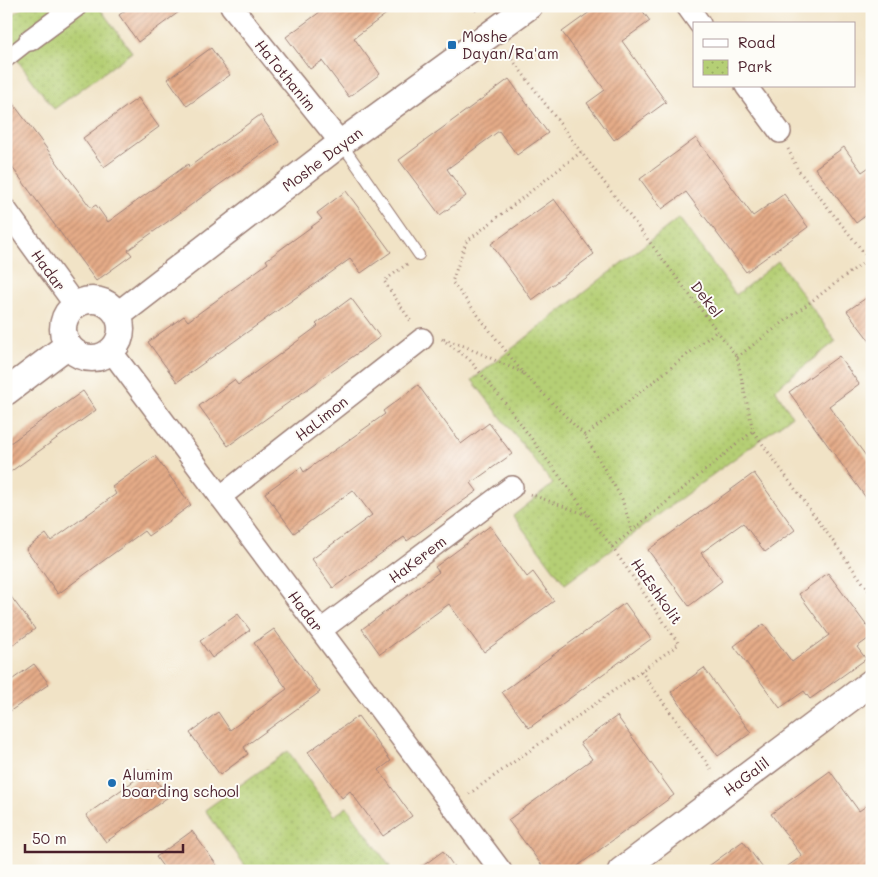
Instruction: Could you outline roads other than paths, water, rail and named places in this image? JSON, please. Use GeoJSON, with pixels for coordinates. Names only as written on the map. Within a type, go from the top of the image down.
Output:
{"type":"FeatureCollection","features":[{"type":"Feature","properties":{"kind":"street"},"geometry":{"type":"LineString","coordinates":[[6,58],[76,6]]}},
{"type":"Feature","properties":{"kind":"street","name":"HaTothanim"},"geometry":{"type":"LineString","coordinates":[[231,6],[341,143]]}},
{"type":"Feature","properties":{"kind":"street","name":"Moshe Dayan"},"geometry":{"type":"LineString","coordinates":[[118,315],[341,143],[529,6]]}},
{"type":"Feature","properties":{"kind":"street"},"geometry":{"type":"LineString","coordinates":[[687,6],[699,22]]}},
{"type":"Feature","properties":{"kind":"street"},"geometry":{"type":"LineString","coordinates":[[747,88],[780,132]]}},
{"type":"Feature","properties":{"kind":"street","name":"Hadar"},"geometry":{"type":"LineString","coordinates":[[6,210],[75,305]]}},
{"type":"Feature","properties":{"kind":"street"},"geometry":{"type":"LineString","coordinates":[[94,300],[103,302],[112,307],[118,315],[121,324],[121,334],[118,343],[103,356],[93,358],[84,356],[75,352],[68,345],[64,334],[64,324],[68,313],[75,305],[84,301],[94,300]]}},
{"type":"Feature","properties":{"kind":"street","name":"HaLimon"},"geometry":{"type":"LineString","coordinates":[[220,497],[422,339]]}},
{"type":"Feature","properties":{"kind":"street"},"geometry":{"type":"LineString","coordinates":[[6,392],[68,345]]}},
{"type":"Feature","properties":{"kind":"street","name":"Hadar"},"geometry":{"type":"LineString","coordinates":[[111,351],[502,871]]}},
{"type":"Feature","properties":{"kind":"street","name":"HaKerem"},"geometry":{"type":"LineString","coordinates":[[320,630],[512,487]]}},
{"type":"Feature","properties":{"kind":"street","name":"HaGalil"},"geometry":{"type":"LineString","coordinates":[[621,871],[872,682]]}},
{"type":"Feature","properties":{"kind":"lane"},"geometry":{"type":"LineString","coordinates":[[341,143],[419,255]]}},
{"type":"Feature","properties":{"kind":"place","name":"Moshe Dayan/Ra'am"},"geometry":{"type":"Point","coordinates":[452,45]}},
{"type":"Feature","properties":{"kind":"place","name":"Alumim boarding school"},"geometry":{"type":"Point","coordinates":[112,783]}}]}
